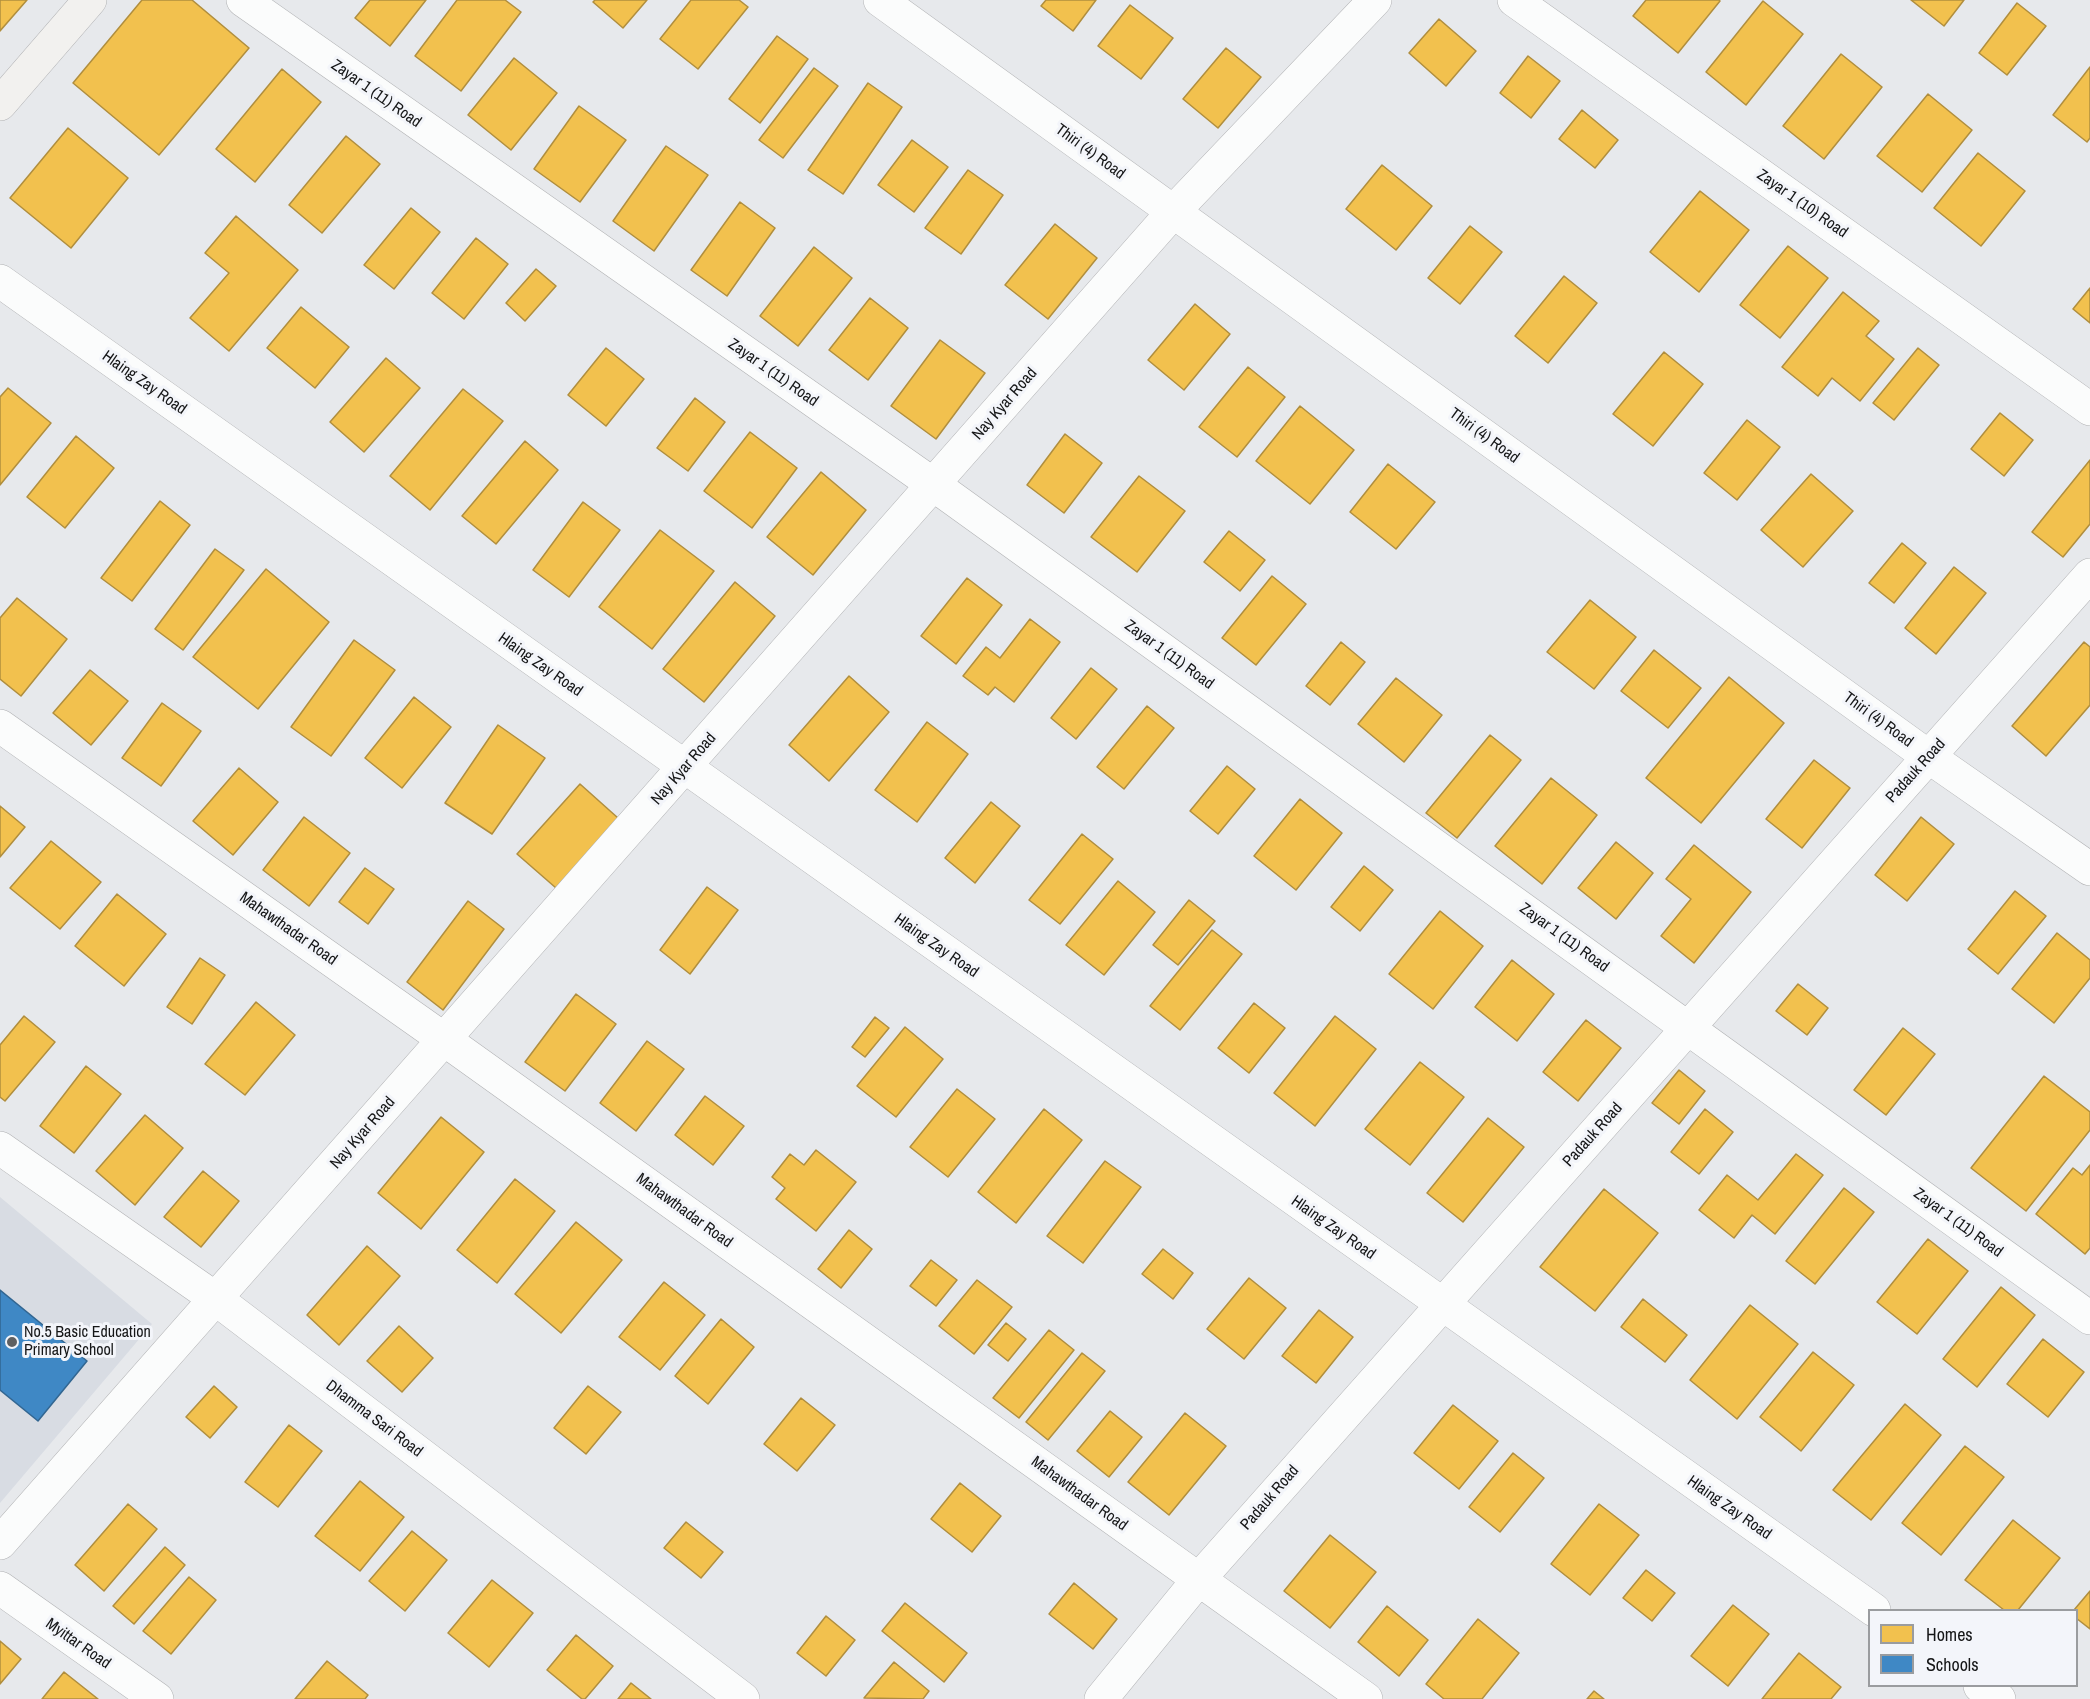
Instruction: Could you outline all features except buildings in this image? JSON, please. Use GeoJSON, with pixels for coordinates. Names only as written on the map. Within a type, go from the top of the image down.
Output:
{"type":"FeatureCollection","features":[{"type":"Feature","properties":{"kind":"street"},"geometry":{"type":"LineString","coordinates":[[0,104],[90,0]]}},
{"type":"Feature","properties":{"kind":"street","name":"Zayar 1 (11) Road"},"geometry":{"type":"LineString","coordinates":[[243,0],[934,485],[2090,1318]]}},
{"type":"Feature","properties":{"kind":"street","name":"Thiri (4) Road"},"geometry":{"type":"LineString","coordinates":[[880,0],[1929,757],[2090,869]]}},
{"type":"Feature","properties":{"kind":"street","name":"Nay Kyar Road"},"geometry":{"type":"LineString","coordinates":[[0,1543],[1173,212],[1375,0]]}},
{"type":"Feature","properties":{"kind":"street","name":"Zayar 1 (10) Road"},"geometry":{"type":"LineString","coordinates":[[1514,0],[2090,409]]}},
{"type":"Feature","properties":{"kind":"street","name":"Hlaing Zay Road"},"geometry":{"type":"LineString","coordinates":[[0,280],[1871,1609]]}},
{"type":"Feature","properties":{"kind":"street","name":"Padauk Road"},"geometry":{"type":"LineString","coordinates":[[1101,1699],[1199,1579],[2090,575]]}},
{"type":"Feature","properties":{"kind":"street","name":"Mahawthadar Road"},"geometry":{"type":"LineString","coordinates":[[0,726],[445,1040],[1366,1699]]}},
{"type":"Feature","properties":{"kind":"street","name":"Dhamma Sari Road"},"geometry":{"type":"LineString","coordinates":[[0,1148],[216,1299],[743,1699]]}},
{"type":"Feature","properties":{"kind":"street","name":"Myittar Road"},"geometry":{"type":"LineString","coordinates":[[0,1588],[157,1699]]}},
{"type":"Feature","properties":{"kind":"street"},"geometry":{"type":"LineString","coordinates":[[1981,1687],[1999,1699]]}},
{"type":"Feature","properties":{"kind":"shaded area"},"geometry":{"type":"Polygon","coordinates":[[[0,1197],[152,1324],[0,1503],[0,1197]]]}},
{"type":"Feature","properties":{"kind":"place","name":"No.5 Basic Education Primary School"},"geometry":{"type":"Point","coordinates":[12,1342]}}]}
